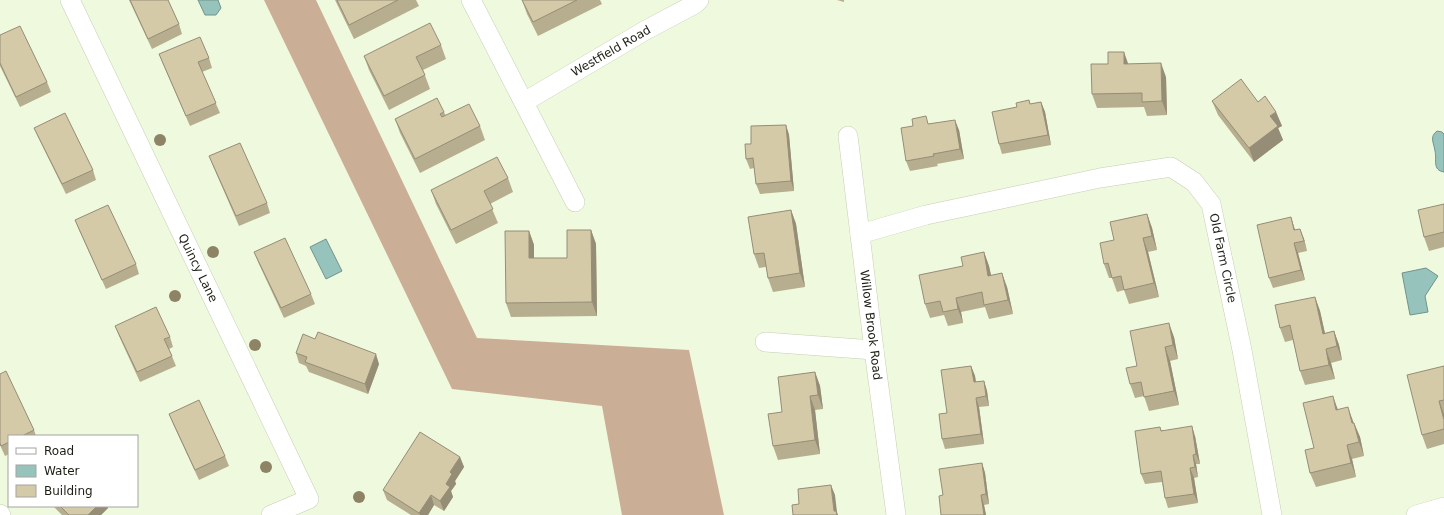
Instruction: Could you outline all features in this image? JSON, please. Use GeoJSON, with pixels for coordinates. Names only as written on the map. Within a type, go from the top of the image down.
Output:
{"type":"FeatureCollection","features":[{"type":"Feature","properties":{"kind":"street","name":"Quincy Lane"},"geometry":{"type":"LineString","coordinates":[[70,0],[309,499],[271,515]]}},
{"type":"Feature","properties":{"kind":"street"},"geometry":{"type":"LineString","coordinates":[[471,0],[575,202]]}},
{"type":"Feature","properties":{"kind":"street","name":"Westfield Road"},"geometry":{"type":"LineString","coordinates":[[524,102],[646,30],[695,4],[699,0]]}},
{"type":"Feature","properties":{"kind":"street","name":"Willow Brook Road"},"geometry":{"type":"LineString","coordinates":[[848,136],[896,515]]}},
{"type":"Feature","properties":{"kind":"street","name":"Old Farm Circle"},"geometry":{"type":"LineString","coordinates":[[860,234],[926,214],[1107,177],[1171,167],[1194,182],[1211,204],[1242,350],[1272,515]]}},
{"type":"Feature","properties":{"kind":"street"},"geometry":{"type":"LineString","coordinates":[[765,342],[874,350]]}},
{"type":"Feature","properties":{"kind":"street"},"geometry":{"type":"LineString","coordinates":[[1416,515],[1444,507]]}},
{"type":"Feature","properties":{"kind":"shaded area"},"geometry":{"type":"Polygon","coordinates":[[[264,0],[316,0],[477,338],[689,350],[724,515],[622,515],[602,406],[452,389],[264,0]]]}},
{"type":"Feature","properties":{"kind":"water"},"geometry":{"type":"Polygon","coordinates":[[[198,0],[218,0],[221,8],[216,15],[205,15],[198,0]]]}},
{"type":"Feature","properties":{"kind":"water"},"geometry":{"type":"Polygon","coordinates":[[[1437,131],[1444,134],[1444,172],[1440,171],[1436,167],[1433,136],[1437,131]]]}},
{"type":"Feature","properties":{"kind":"water"},"geometry":{"type":"Polygon","coordinates":[[[326,239],[342,271],[326,279],[310,247],[326,239]]]}},
{"type":"Feature","properties":{"kind":"water"},"geometry":{"type":"Polygon","coordinates":[[[1426,268],[1438,276],[1425,296],[1428,312],[1410,315],[1402,273],[1426,268]]]}},
{"type":"Feature","properties":{"kind":"building"},"geometry":{"type":"Polygon","coordinates":[[[130,0],[168,0],[179,24],[148,39],[130,0]]]}},
{"type":"Feature","properties":{"kind":"building"},"geometry":{"type":"Polygon","coordinates":[[[337,0],[398,0],[349,25],[337,0]]]}},
{"type":"Feature","properties":{"kind":"building"},"geometry":{"type":"Polygon","coordinates":[[[522,0],[577,0],[533,22],[522,0]]]}},
{"type":"Feature","properties":{"kind":"building"},"geometry":{"type":"Polygon","coordinates":[[[430,23],[441,45],[416,57],[425,75],[384,96],[364,56],[430,23]]]}},
{"type":"Feature","properties":{"kind":"building"},"geometry":{"type":"Polygon","coordinates":[[[20,26],[47,82],[16,97],[0,63],[0,35],[20,26]]]}},
{"type":"Feature","properties":{"kind":"building"},"geometry":{"type":"Polygon","coordinates":[[[200,37],[209,58],[198,62],[216,103],[186,116],[159,54],[200,37]]]}},
{"type":"Feature","properties":{"kind":"building"},"geometry":{"type":"Polygon","coordinates":[[[1108,52],[1124,52],[1124,64],[1161,63],[1162,101],[1142,102],[1142,93],[1092,94],[1091,64],[1108,64],[1108,52]]]}},
{"type":"Feature","properties":{"kind":"building"},"geometry":{"type":"Polygon","coordinates":[[[1241,79],[1258,102],[1265,96],[1276,112],[1270,116],[1278,126],[1249,148],[1212,101],[1241,79]]]}},
{"type":"Feature","properties":{"kind":"building"},"geometry":{"type":"Polygon","coordinates":[[[437,98],[444,112],[440,114],[442,117],[469,104],[480,126],[415,159],[395,119],[437,98]]]}},
{"type":"Feature","properties":{"kind":"building"},"geometry":{"type":"Polygon","coordinates":[[[1029,100],[1030,104],[1041,102],[1048,135],[999,144],[992,112],[1017,107],[1016,103],[1029,100]]]}},
{"type":"Feature","properties":{"kind":"building"},"geometry":{"type":"Polygon","coordinates":[[[65,113],[93,170],[62,184],[34,128],[65,113]]]}},
{"type":"Feature","properties":{"kind":"building"},"geometry":{"type":"Polygon","coordinates":[[[926,116],[928,124],[955,120],[960,149],[906,161],[901,128],[913,126],[912,119],[926,116]]]}},
{"type":"Feature","properties":{"kind":"building"},"geometry":{"type":"Polygon","coordinates":[[[786,125],[791,181],[756,184],[753,158],[746,159],[745,144],[751,144],[751,126],[786,125]]]}},
{"type":"Feature","properties":{"kind":"building"},"geometry":{"type":"Polygon","coordinates":[[[240,143],[267,203],[236,216],[209,156],[240,143]]]}},
{"type":"Feature","properties":{"kind":"building"},"geometry":{"type":"Polygon","coordinates":[[[497,157],[508,178],[484,191],[493,209],[451,230],[431,190],[497,157]]]}},
{"type":"Feature","properties":{"kind":"building"},"geometry":{"type":"Polygon","coordinates":[[[1444,204],[1444,232],[1424,237],[1418,210],[1444,204]]]}},
{"type":"Feature","properties":{"kind":"building"},"geometry":{"type":"Polygon","coordinates":[[[108,205],[136,264],[102,280],[75,220],[108,205]]]}},
{"type":"Feature","properties":{"kind":"building"},"geometry":{"type":"Polygon","coordinates":[[[791,210],[800,273],[768,278],[764,253],[754,254],[748,217],[791,210]]]}},
{"type":"Feature","properties":{"kind":"building"},"geometry":{"type":"Polygon","coordinates":[[[1147,214],[1152,236],[1143,238],[1154,283],[1124,290],[1121,276],[1112,278],[1108,263],[1104,264],[1100,243],[1114,240],[1110,222],[1147,214]]]}},
{"type":"Feature","properties":{"kind":"building"},"geometry":{"type":"Polygon","coordinates":[[[1291,217],[1294,230],[1300,229],[1304,241],[1294,243],[1301,270],[1269,278],[1257,225],[1291,217]]]}},
{"type":"Feature","properties":{"kind":"building"},"geometry":{"type":"Polygon","coordinates":[[[567,230],[591,230],[592,302],[506,303],[505,231],[529,231],[529,258],[567,258],[567,230]]]}},
{"type":"Feature","properties":{"kind":"building"},"geometry":{"type":"Polygon","coordinates":[[[285,238],[311,294],[281,308],[254,252],[285,238]]]}},
{"type":"Feature","properties":{"kind":"building"},"geometry":{"type":"Polygon","coordinates":[[[984,252],[988,276],[1002,273],[1008,300],[984,305],[982,292],[956,298],[958,309],[943,312],[940,301],[925,304],[919,275],[963,266],[961,257],[984,252]]]}},
{"type":"Feature","properties":{"kind":"building"},"geometry":{"type":"Polygon","coordinates":[[[1315,297],[1323,334],[1334,331],[1337,346],[1326,349],[1329,365],[1300,371],[1290,325],[1280,328],[1275,305],[1315,297]]]}},
{"type":"Feature","properties":{"kind":"building"},"geometry":{"type":"Polygon","coordinates":[[[156,307],[170,337],[164,339],[172,356],[137,372],[115,326],[156,307]]]}},
{"type":"Feature","properties":{"kind":"building"},"geometry":{"type":"Polygon","coordinates":[[[1169,323],[1173,345],[1165,347],[1174,391],[1144,397],[1141,382],[1130,384],[1126,368],[1137,366],[1130,331],[1169,323]]]}},
{"type":"Feature","properties":{"kind":"building"},"geometry":{"type":"Polygon","coordinates":[[[318,332],[376,354],[365,384],[305,362],[307,357],[296,353],[303,334],[315,339],[318,332]]]}},
{"type":"Feature","properties":{"kind":"building"},"geometry":{"type":"Polygon","coordinates":[[[971,366],[974,382],[984,381],[986,396],[976,398],[981,434],[942,439],[939,414],[947,413],[941,370],[971,366]]]}},
{"type":"Feature","properties":{"kind":"building"},"geometry":{"type":"Polygon","coordinates":[[[1444,366],[1444,400],[1439,401],[1444,420],[1444,429],[1422,435],[1407,375],[1444,366]]]}},
{"type":"Feature","properties":{"kind":"building"},"geometry":{"type":"Polygon","coordinates":[[[6,371],[34,430],[24,435],[8,435],[8,442],[1,446],[0,443],[0,374],[6,371]]]}},
{"type":"Feature","properties":{"kind":"building"},"geometry":{"type":"Polygon","coordinates":[[[815,372],[818,395],[810,396],[815,440],[773,446],[768,414],[782,412],[778,377],[815,372]]]}},
{"type":"Feature","properties":{"kind":"building"},"geometry":{"type":"Polygon","coordinates":[[[1333,396],[1336,410],[1348,407],[1359,442],[1347,445],[1351,463],[1310,473],[1305,450],[1314,448],[1303,403],[1333,396]]]}},
{"type":"Feature","properties":{"kind":"building"},"geometry":{"type":"Polygon","coordinates":[[[199,400],[225,456],[195,470],[169,414],[199,400]]]}},
{"type":"Feature","properties":{"kind":"building"},"geometry":{"type":"Polygon","coordinates":[[[1192,426],[1196,454],[1193,455],[1195,467],[1190,468],[1194,494],[1165,498],[1161,471],[1141,474],[1135,431],[1160,427],[1161,431],[1192,426]]]}},
{"type":"Feature","properties":{"kind":"building"},"geometry":{"type":"Polygon","coordinates":[[[420,432],[460,457],[450,472],[452,474],[446,484],[450,487],[440,501],[431,495],[419,513],[383,490],[420,432]]]}},
{"type":"Feature","properties":{"kind":"building"},"geometry":{"type":"Polygon","coordinates":[[[982,463],[986,494],[981,495],[984,515],[941,515],[939,496],[943,495],[939,469],[982,463]]]}},
{"type":"Feature","properties":{"kind":"building"},"geometry":{"type":"Polygon","coordinates":[[[831,485],[834,511],[836,511],[837,515],[793,515],[792,505],[799,504],[798,489],[831,485]]]}},
{"type":"Feature","properties":{"kind":"building"},"geometry":{"type":"Polygon","coordinates":[[[61,507],[96,507],[88,515],[69,515],[61,507]]]}}]}
